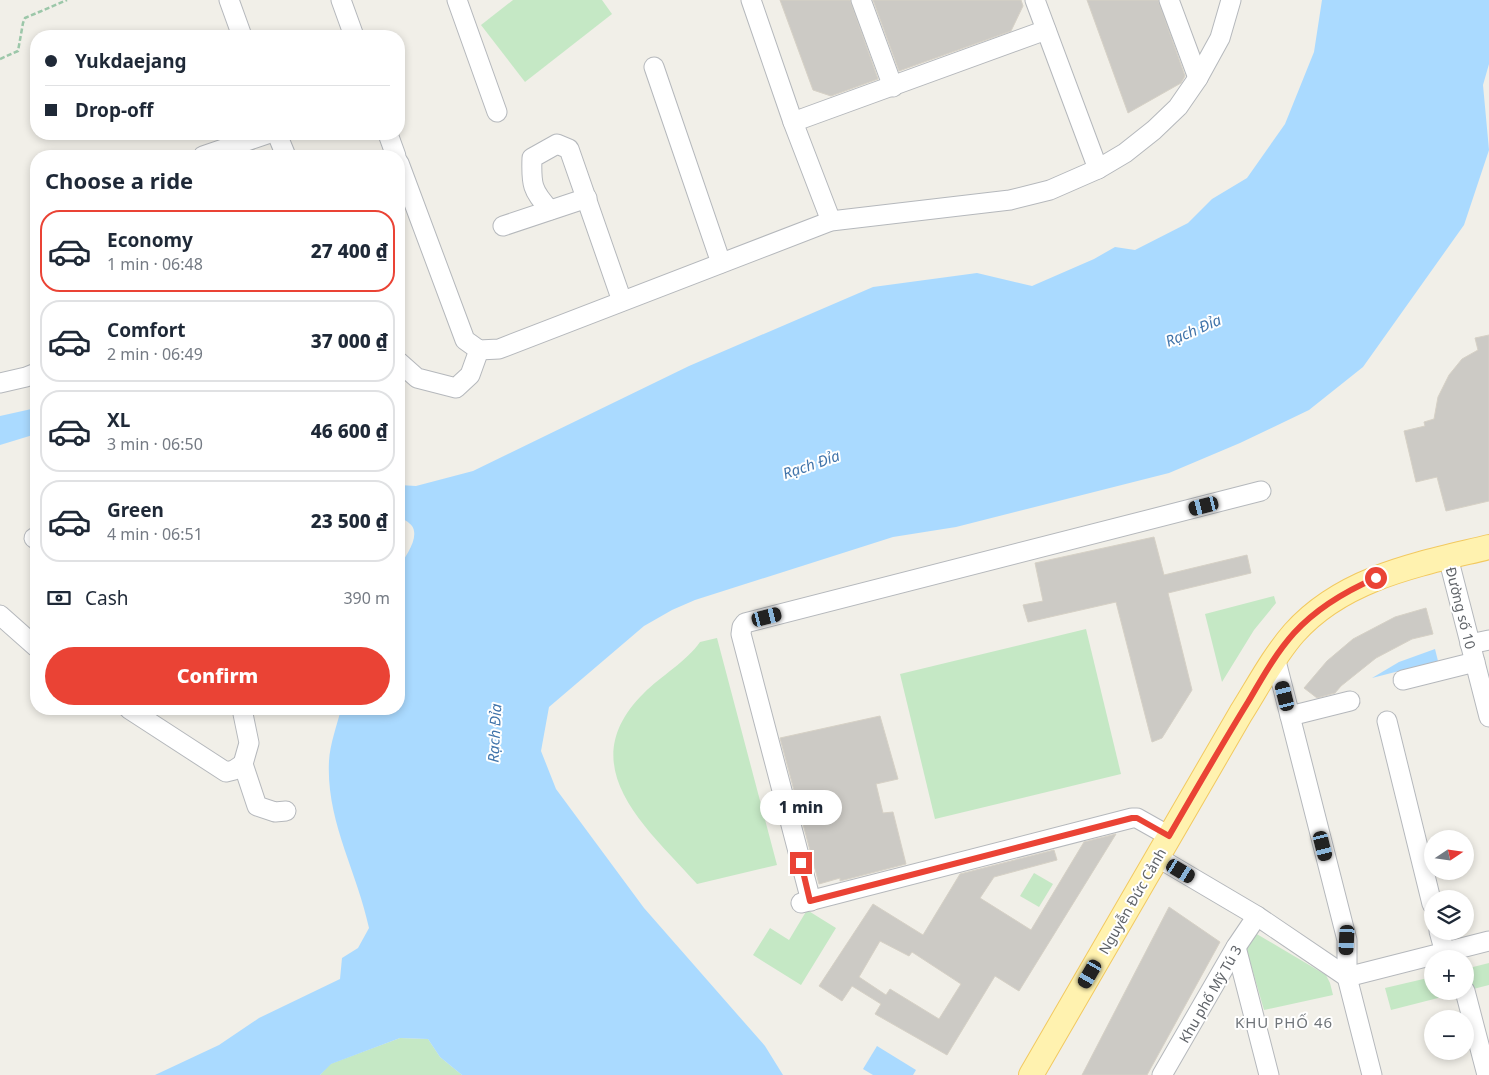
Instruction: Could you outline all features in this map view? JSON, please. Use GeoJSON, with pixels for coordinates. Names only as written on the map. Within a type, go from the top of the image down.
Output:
{"type":"FeatureCollection","features":[{"type":"Feature","properties":{"kind":"main road","name":"Nguyễn Đức Cảnh"},"geometry":{"type":"LineString","coordinates":[[1031,1075],[1275,657],[1295,632],[1331,602],[1361,584],[1390,573],[1489,547]]}},
{"type":"Feature","properties":{"kind":"street"},"geometry":{"type":"LineString","coordinates":[[229,0],[240,30]]}},
{"type":"Feature","properties":{"kind":"street"},"geometry":{"type":"LineString","coordinates":[[341,0],[352,30]]}},
{"type":"Feature","properties":{"kind":"street"},"geometry":{"type":"LineString","coordinates":[[458,0],[497,112]]}},
{"type":"Feature","properties":{"kind":"street"},"geometry":{"type":"LineString","coordinates":[[751,0],[793,122],[831,221]]}},
{"type":"Feature","properties":{"kind":"street"},"geometry":{"type":"LineString","coordinates":[[861,0],[893,87]]}},
{"type":"Feature","properties":{"kind":"street"},"geometry":{"type":"LineString","coordinates":[[1035,0],[1098,168]]}},
{"type":"Feature","properties":{"kind":"street"},"geometry":{"type":"LineString","coordinates":[[1169,0],[1198,78]]}},
{"type":"Feature","properties":{"kind":"street"},"geometry":{"type":"LineString","coordinates":[[405,200],[465,340],[479,350],[499,349],[831,221],[1010,200],[1050,190],[1098,168],[1125,152],[1154,130],[1178,107],[1198,78],[1220,38],[1231,0]]}},
{"type":"Feature","properties":{"kind":"street"},"geometry":{"type":"LineString","coordinates":[[793,122],[1046,30]]}},
{"type":"Feature","properties":{"kind":"street"},"geometry":{"type":"LineString","coordinates":[[654,67],[721,262]]}},
{"type":"Feature","properties":{"kind":"street"},"geometry":{"type":"LineString","coordinates":[[220,150],[250,140]]}},
{"type":"Feature","properties":{"kind":"street"},"geometry":{"type":"LineString","coordinates":[[550,210],[536,196],[531,177],[532,158],[557,144],[569,149],[622,301]]}},
{"type":"Feature","properties":{"kind":"street"},"geometry":{"type":"LineString","coordinates":[[503,226],[587,198]]}},
{"type":"Feature","properties":{"kind":"street"},"geometry":{"type":"LineString","coordinates":[[405,367],[417,378],[456,388],[470,375],[479,350]]}},
{"type":"Feature","properties":{"kind":"street"},"geometry":{"type":"LineString","coordinates":[[0,383],[30,375]]}},
{"type":"Feature","properties":{"kind":"street"},"geometry":{"type":"LineString","coordinates":[[1169,836],[1137,818],[1132,818],[806,902],[741,634],[742,626],[745,623],[1261,491]]}},
{"type":"Feature","properties":{"kind":"street","name":"Đường số 10"},"geometry":{"type":"LineString","coordinates":[[1448,557],[1489,717]]}},
{"type":"Feature","properties":{"kind":"street"},"geometry":{"type":"LineString","coordinates":[[0,615],[30,642]]}},
{"type":"Feature","properties":{"kind":"street"},"geometry":{"type":"LineString","coordinates":[[1470,644],[1489,640]]}},
{"type":"Feature","properties":{"kind":"street"},"geometry":{"type":"LineString","coordinates":[[1275,657],[1347,940],[1348,977],[1372,1075]]}},
{"type":"Feature","properties":{"kind":"street"},"geometry":{"type":"LineString","coordinates":[[1404,680],[1475,662]]}},
{"type":"Feature","properties":{"kind":"street"},"geometry":{"type":"LineString","coordinates":[[1290,716],[1350,701]]}},
{"type":"Feature","properties":{"kind":"street"},"geometry":{"type":"LineString","coordinates":[[138,715],[226,772],[234,770],[243,764]]}},
{"type":"Feature","properties":{"kind":"street"},"geometry":{"type":"LineString","coordinates":[[152,715],[157,727]]}},
{"type":"Feature","properties":{"kind":"street"},"geometry":{"type":"LineString","coordinates":[[243,715],[249,743],[243,764],[257,806],[274,812],[286,811]]}},
{"type":"Feature","properties":{"kind":"street"},"geometry":{"type":"LineString","coordinates":[[1387,722],[1429,890]]}},
{"type":"Feature","properties":{"kind":"street"},"geometry":{"type":"LineString","coordinates":[[1157,857],[1257,916],[1348,977],[1424,957]]}},
{"type":"Feature","properties":{"kind":"street","name":"Khu phố Mỹ Tú 3"},"geometry":{"type":"LineString","coordinates":[[1170,1070],[1236,947],[1257,916]]}},
{"type":"Feature","properties":{"kind":"street"},"geometry":{"type":"LineString","coordinates":[[1454,950],[1489,942]]}},
{"type":"Feature","properties":{"kind":"street"},"geometry":{"type":"LineString","coordinates":[[1236,947],[1269,1075]]}},
{"type":"Feature","properties":{"kind":"street"},"geometry":{"type":"LineString","coordinates":[[1466,1000],[1487,1075]]}},
{"type":"Feature","properties":{"kind":"path"},"geometry":{"type":"LineString","coordinates":[[0,59],[18,51],[22,23],[26,18],[67,0]]}},
{"type":"Feature","properties":{"kind":"green space"},"geometry":{"type":"Polygon","coordinates":[[[513,0],[602,0],[612,14],[525,82],[481,25],[513,0]]]}},
{"type":"Feature","properties":{"kind":"green space"},"geometry":{"type":"Polygon","coordinates":[[[1274,596],[1276,603],[1254,630],[1222,682],[1205,614],[1274,596]]]}},
{"type":"Feature","properties":{"kind":"green space"},"geometry":{"type":"Polygon","coordinates":[[[1086,629],[1121,774],[935,819],[900,674],[1086,629]]]}},
{"type":"Feature","properties":{"kind":"green space"},"geometry":{"type":"Polygon","coordinates":[[[717,638],[777,865],[697,884],[657,841],[624,795],[615,771],[614,746],[623,720],[644,693],[688,656],[700,642],[717,638]]]}},
{"type":"Feature","properties":{"kind":"green space"},"geometry":{"type":"Polygon","coordinates":[[[1034,873],[1053,884],[1039,907],[1020,896],[1034,873]]]}},
{"type":"Feature","properties":{"kind":"green space"},"geometry":{"type":"Polygon","coordinates":[[[807,910],[836,928],[801,985],[753,955],[770,928],[789,940],[807,910]]]}},
{"type":"Feature","properties":{"kind":"green space"},"geometry":{"type":"Polygon","coordinates":[[[1255,933],[1326,975],[1333,995],[1264,1010],[1246,948],[1255,933]]]}},
{"type":"Feature","properties":{"kind":"green space"},"geometry":{"type":"Polygon","coordinates":[[[1489,963],[1489,985],[1474,989],[1474,967],[1489,963]]]}},
{"type":"Feature","properties":{"kind":"green space"},"geometry":{"type":"Polygon","coordinates":[[[1424,979],[1424,1000],[1430,1000],[1391,1010],[1385,988],[1424,979]]]}},
{"type":"Feature","properties":{"kind":"green space"},"geometry":{"type":"Polygon","coordinates":[[[400,1038],[428,1039],[440,1057],[462,1075],[320,1075],[330,1064],[400,1038]]]}},
{"type":"Feature","properties":{"kind":"water","name":"Rạch Đỉa"},"geometry":{"type":"Polygon","coordinates":[[[1322,0],[1489,0],[1489,64],[1483,85],[1489,150],[1464,225],[1363,367],[1309,410],[1240,443],[1169,473],[956,527],[893,537],[695,600],[672,610],[644,626],[549,707],[541,751],[556,789],[644,908],[765,1046],[783,1075],[462,1075],[440,1057],[428,1039],[400,1038],[331,1064],[320,1075],[155,1075],[219,1045],[259,1018],[340,979],[342,958],[358,948],[369,928],[337,825],[329,783],[329,761],[339,715],[405,715],[405,557],[413,542],[414,531],[412,526],[405,520],[405,485],[416,486],[473,471],[689,366],[873,287],[977,273],[1032,286],[1094,259],[1115,247],[1135,250],[1188,223],[1212,199],[1247,178],[1285,124],[1314,52],[1322,0]]]}},
{"type":"Feature","properties":{"kind":"water"},"geometry":{"type":"Polygon","coordinates":[[[30,409],[30,436],[0,445],[0,416],[30,409]]]}},
{"type":"Feature","properties":{"kind":"water"},"geometry":{"type":"Polygon","coordinates":[[[1435,649],[1438,661],[1372,678],[1399,662],[1435,649]]]}},
{"type":"Feature","properties":{"kind":"water"},"geometry":{"type":"Polygon","coordinates":[[[877,1046],[916,1070],[913,1075],[873,1075],[863,1069],[877,1046]]]}},
{"type":"Feature","properties":{"kind":"building"},"geometry":{"type":"Polygon","coordinates":[[[780,0],[850,0],[878,79],[831,96],[813,90],[780,0]]]}},
{"type":"Feature","properties":{"kind":"building"},"geometry":{"type":"Polygon","coordinates":[[[873,0],[1021,0],[1023,6],[1011,31],[899,71],[873,0]]]}},
{"type":"Feature","properties":{"kind":"building"},"geometry":{"type":"Polygon","coordinates":[[[1087,0],[1158,0],[1185,76],[1181,83],[1128,113],[1087,0]]]}},
{"type":"Feature","properties":{"kind":"building"},"geometry":{"type":"Polygon","coordinates":[[[1489,335],[1489,501],[1446,511],[1437,477],[1416,482],[1404,431],[1425,426],[1424,422],[1434,419],[1438,397],[1449,375],[1462,359],[1478,350],[1475,338],[1489,335]]]}},
{"type":"Feature","properties":{"kind":"building"},"geometry":{"type":"Polygon","coordinates":[[[1154,537],[1164,575],[1247,555],[1251,573],[1168,593],[1192,690],[1162,738],[1152,742],[1116,602],[1028,622],[1023,605],[1043,601],[1035,563],[1154,537]]]}},
{"type":"Feature","properties":{"kind":"building"},"geometry":{"type":"Polygon","coordinates":[[[1426,608],[1433,634],[1412,639],[1376,658],[1335,693],[1317,698],[1304,688],[1327,661],[1353,639],[1395,617],[1426,608]]]}},
{"type":"Feature","properties":{"kind":"building"},"geometry":{"type":"Polygon","coordinates":[[[880,716],[898,779],[876,784],[883,813],[893,812],[906,864],[840,881],[840,878],[819,884],[780,738],[880,716]]]}},
{"type":"Feature","properties":{"kind":"building"},"geometry":{"type":"Polygon","coordinates":[[[1116,834],[1019,991],[995,976],[947,1055],[875,1014],[881,1004],[852,986],[842,1001],[819,986],[873,904],[923,935],[960,874],[1054,850],[1057,860],[994,877],[980,898],[1031,930],[1084,842],[1116,834]],[[880,941],[859,977],[886,995],[890,989],[939,1019],[961,984],[912,952],[909,956],[880,941]]]}},
{"type":"Feature","properties":{"kind":"building"},"geometry":{"type":"Polygon","coordinates":[[[1169,907],[1220,942],[1147,1075],[1082,1075],[1169,907]]]}},
{"type":"Feature","properties":{"kind":"district","name":"KHU PHỐ 46"},"geometry":{"type":"Point","coordinates":[1284,1022]}},
{"type":"Feature","properties":{"kind":"route"},"geometry":{"type":"LineString","coordinates":[[801,863],[810,901],[1132,818],[1137,818],[1169,836],[1241,713],[1284,645],[1318,611],[1345,593],[1376,578]]}}]}
